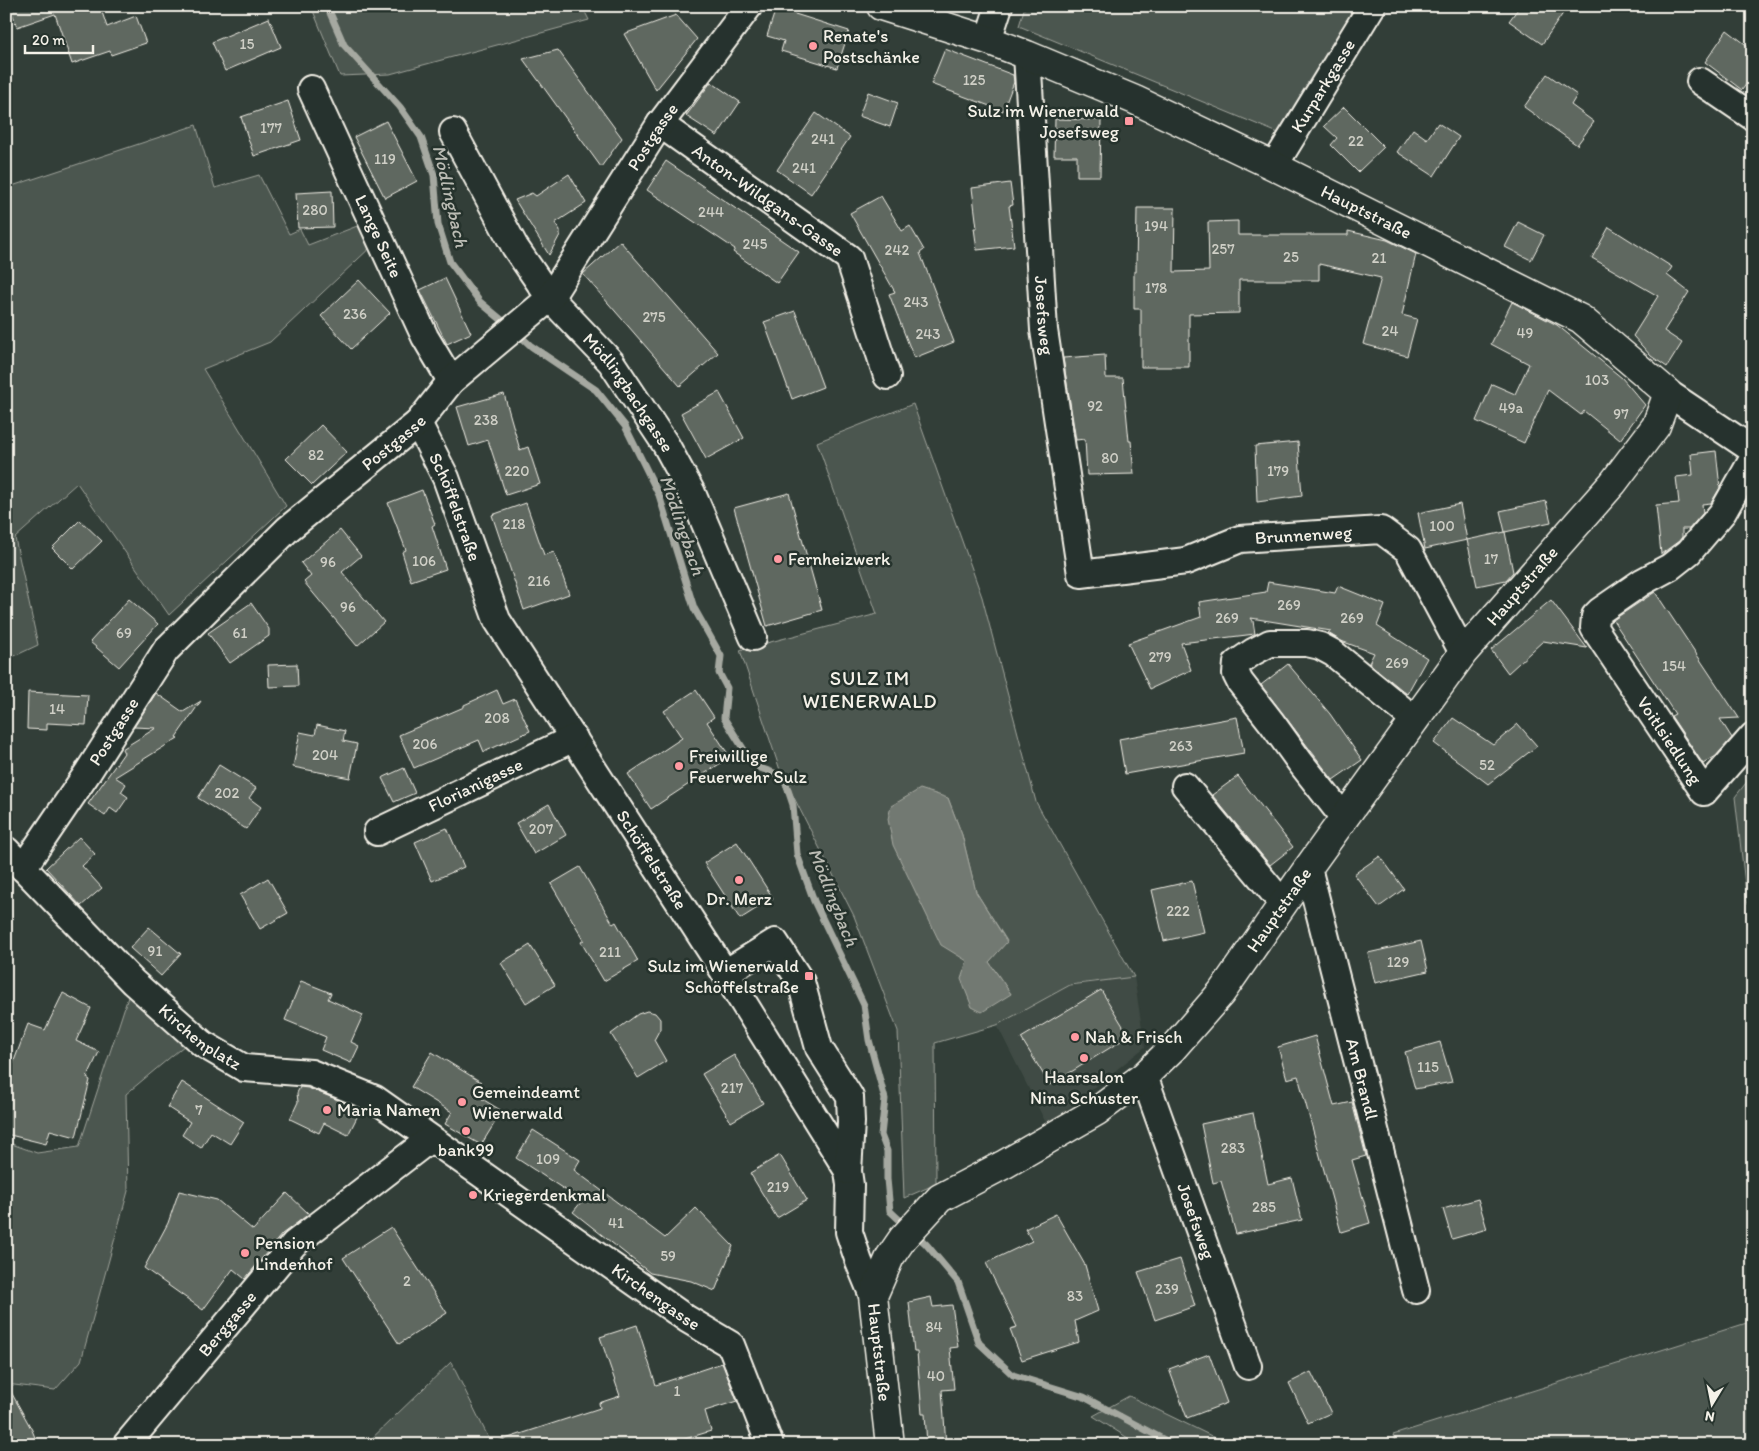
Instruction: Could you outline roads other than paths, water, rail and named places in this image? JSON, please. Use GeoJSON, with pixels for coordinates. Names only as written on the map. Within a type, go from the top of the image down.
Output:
{"type":"FeatureCollection","features":[{"type":"Feature","properties":{"kind":"main road","name":"Hauptstraße"},"geometry":{"type":"LineString","coordinates":[[880,6],[988,40],[1027,55],[1135,100],[1274,166],[1582,319],[1668,392],[1656,426],[1613,483],[1463,653],[1308,868],[1221,993],[1172,1049],[1144,1076],[1097,1112],[940,1198],[903,1238],[890,1257],[873,1296],[890,1445]]}},
{"type":"Feature","properties":{"kind":"street","name":"Postgasse"},"geometry":{"type":"LineString","coordinates":[[15,859],[88,772],[166,650],[288,529],[418,423],[451,381],[550,298],[660,124],[750,6]]}},
{"type":"Feature","properties":{"kind":"street"},"geometry":{"type":"LineString","coordinates":[[988,40],[999,6]]}},
{"type":"Feature","properties":{"kind":"street","name":"Kurparkgasse"},"geometry":{"type":"LineString","coordinates":[[1274,166],[1372,6]]}},
{"type":"Feature","properties":{"kind":"street","name":"Josefsweg"},"geometry":{"type":"LineString","coordinates":[[1027,55],[1044,330],[1081,574]]}},
{"type":"Feature","properties":{"kind":"street"},"geometry":{"type":"LineString","coordinates":[[1700,81],[1753,117]]}},
{"type":"Feature","properties":{"kind":"street","name":"Lange Seite"},"geometry":{"type":"LineString","coordinates":[[311,88],[425,337],[451,381]]}},
{"type":"Feature","properties":{"kind":"street","name":"Anton-Wildgans-Gasse"},"geometry":{"type":"LineString","coordinates":[[660,124],[848,258],[887,376]]}},
{"type":"Feature","properties":{"kind":"street","name":"Mödlingbachgasse"},"geometry":{"type":"LineString","coordinates":[[453,132],[515,247],[550,298],[611,362],[666,445],[692,494],[753,637]]}},
{"type":"Feature","properties":{"kind":"street"},"geometry":{"type":"LineString","coordinates":[[1668,392],[1753,450]]}},
{"type":"Feature","properties":{"kind":"street","name":"Schöffelstraße"},"geometry":{"type":"LineString","coordinates":[[418,423],[446,478],[497,620],[725,973],[848,1171],[850,1185],[849,1232],[873,1296]]}},
{"type":"Feature","properties":{"kind":"street","name":"Voitlsiedlung"},"geometry":{"type":"LineString","coordinates":[[1753,459],[1722,512],[1689,552],[1670,567],[1642,582],[1600,610],[1595,616],[1594,628],[1704,792],[1753,736]]}},
{"type":"Feature","properties":{"kind":"street","name":"Brunnenweg"},"geometry":{"type":"LineString","coordinates":[[1081,574],[1186,561],[1240,540],[1381,530],[1408,550],[1463,653]]}},
{"type":"Feature","properties":{"kind":"street"},"geometry":{"type":"LineString","coordinates":[[1344,818],[1240,682],[1236,674],[1237,663],[1270,643],[1307,643],[1320,646],[1332,653],[1415,720]]}},
{"type":"Feature","properties":{"kind":"street","name":"Florianigasse"},"geometry":{"type":"LineString","coordinates":[[377,832],[574,738]]}},
{"type":"Feature","properties":{"kind":"street"},"geometry":{"type":"LineString","coordinates":[[1185,786],[1283,904]]}},
{"type":"Feature","properties":{"kind":"street","name":"Kirchenplatz"},"geometry":{"type":"LineString","coordinates":[[15,859],[133,982],[203,1044],[244,1068],[311,1073],[375,1099],[494,1184]]}},
{"type":"Feature","properties":{"kind":"street","name":"Am Brandl"},"geometry":{"type":"LineString","coordinates":[[1308,868],[1416,1290]]}},
{"type":"Feature","properties":{"kind":"street"},"geometry":{"type":"LineString","coordinates":[[725,973],[775,942],[801,982],[819,1048],[850,1097],[851,1122],[848,1171]]}},
{"type":"Feature","properties":{"kind":"street","name":"Josefsweg"},"geometry":{"type":"LineString","coordinates":[[1144,1076],[1248,1366]]}},
{"type":"Feature","properties":{"kind":"street","name":"Berggasse"},"geometry":{"type":"LineString","coordinates":[[126,1445],[294,1244],[430,1139]]}},
{"type":"Feature","properties":{"kind":"street","name":"Kirchengasse"},"geometry":{"type":"LineString","coordinates":[[494,1184],[687,1319],[731,1345],[770,1445]]}},
{"type":"Feature","properties":{"kind":"waterway","name":"Mödlingbach"},"geometry":{"type":"LineString","coordinates":[[327,6],[344,45],[400,107],[421,137],[434,175],[438,224],[450,262],[480,302],[509,326]]}},
{"type":"Feature","properties":{"kind":"waterway","name":"Mödlingbach"},"geometry":{"type":"LineString","coordinates":[[517,333],[531,346],[596,390],[625,426],[659,495],[694,608],[721,656],[719,673],[727,688],[724,718],[751,761],[760,768],[780,775],[786,784],[793,805],[797,854],[814,901],[864,1005],[869,1040],[885,1099],[881,1135],[887,1151],[890,1211],[907,1227]]}},
{"type":"Feature","properties":{"kind":"waterway","name":"Mödlingbach"},"geometry":{"type":"LineString","coordinates":[[915,1234],[926,1244],[958,1282],[979,1343],[1013,1375],[1084,1397],[1174,1445]]}},
{"type":"Feature","properties":{"kind":"place","name":"Renate's Postschänke"},"geometry":{"type":"Point","coordinates":[813,46]}},
{"type":"Feature","properties":{"kind":"place","name":"Sulz im Wienerwald Josefsweg"},"geometry":{"type":"Point","coordinates":[1129,121]}},
{"type":"Feature","properties":{"kind":"place","name":"Fernheizwerk"},"geometry":{"type":"Point","coordinates":[778,559]}},
{"type":"Feature","properties":{"kind":"place","name":"Freiwillige Feuerwehr Sulz"},"geometry":{"type":"Point","coordinates":[679,766]}},
{"type":"Feature","properties":{"kind":"place","name":"Dr. Merz"},"geometry":{"type":"Point","coordinates":[739,880]}},
{"type":"Feature","properties":{"kind":"place","name":"Sulz im Wienerwald Schöffelstraße"},"geometry":{"type":"Point","coordinates":[809,976]}},
{"type":"Feature","properties":{"kind":"place","name":"Nah & Frisch"},"geometry":{"type":"Point","coordinates":[1075,1037]}},
{"type":"Feature","properties":{"kind":"place","name":"Haarsalon Nina Schuster"},"geometry":{"type":"Point","coordinates":[1084,1058]}},
{"type":"Feature","properties":{"kind":"place","name":"Gemeindeamt Wienerwald"},"geometry":{"type":"Point","coordinates":[462,1102]}},
{"type":"Feature","properties":{"kind":"place","name":"Maria Namen"},"geometry":{"type":"Point","coordinates":[327,1110]}},
{"type":"Feature","properties":{"kind":"place","name":"bank99"},"geometry":{"type":"Point","coordinates":[466,1131]}},
{"type":"Feature","properties":{"kind":"place","name":"Kriegerdenkmal"},"geometry":{"type":"Point","coordinates":[473,1195]}},
{"type":"Feature","properties":{"kind":"place","name":"Pension Lindenhof"},"geometry":{"type":"Point","coordinates":[245,1253]}},
{"type":"Feature","properties":{"kind":"district","name":"SULZ IM WIENERWALD"},"geometry":{"type":"Point","coordinates":[870,690]}}]}
